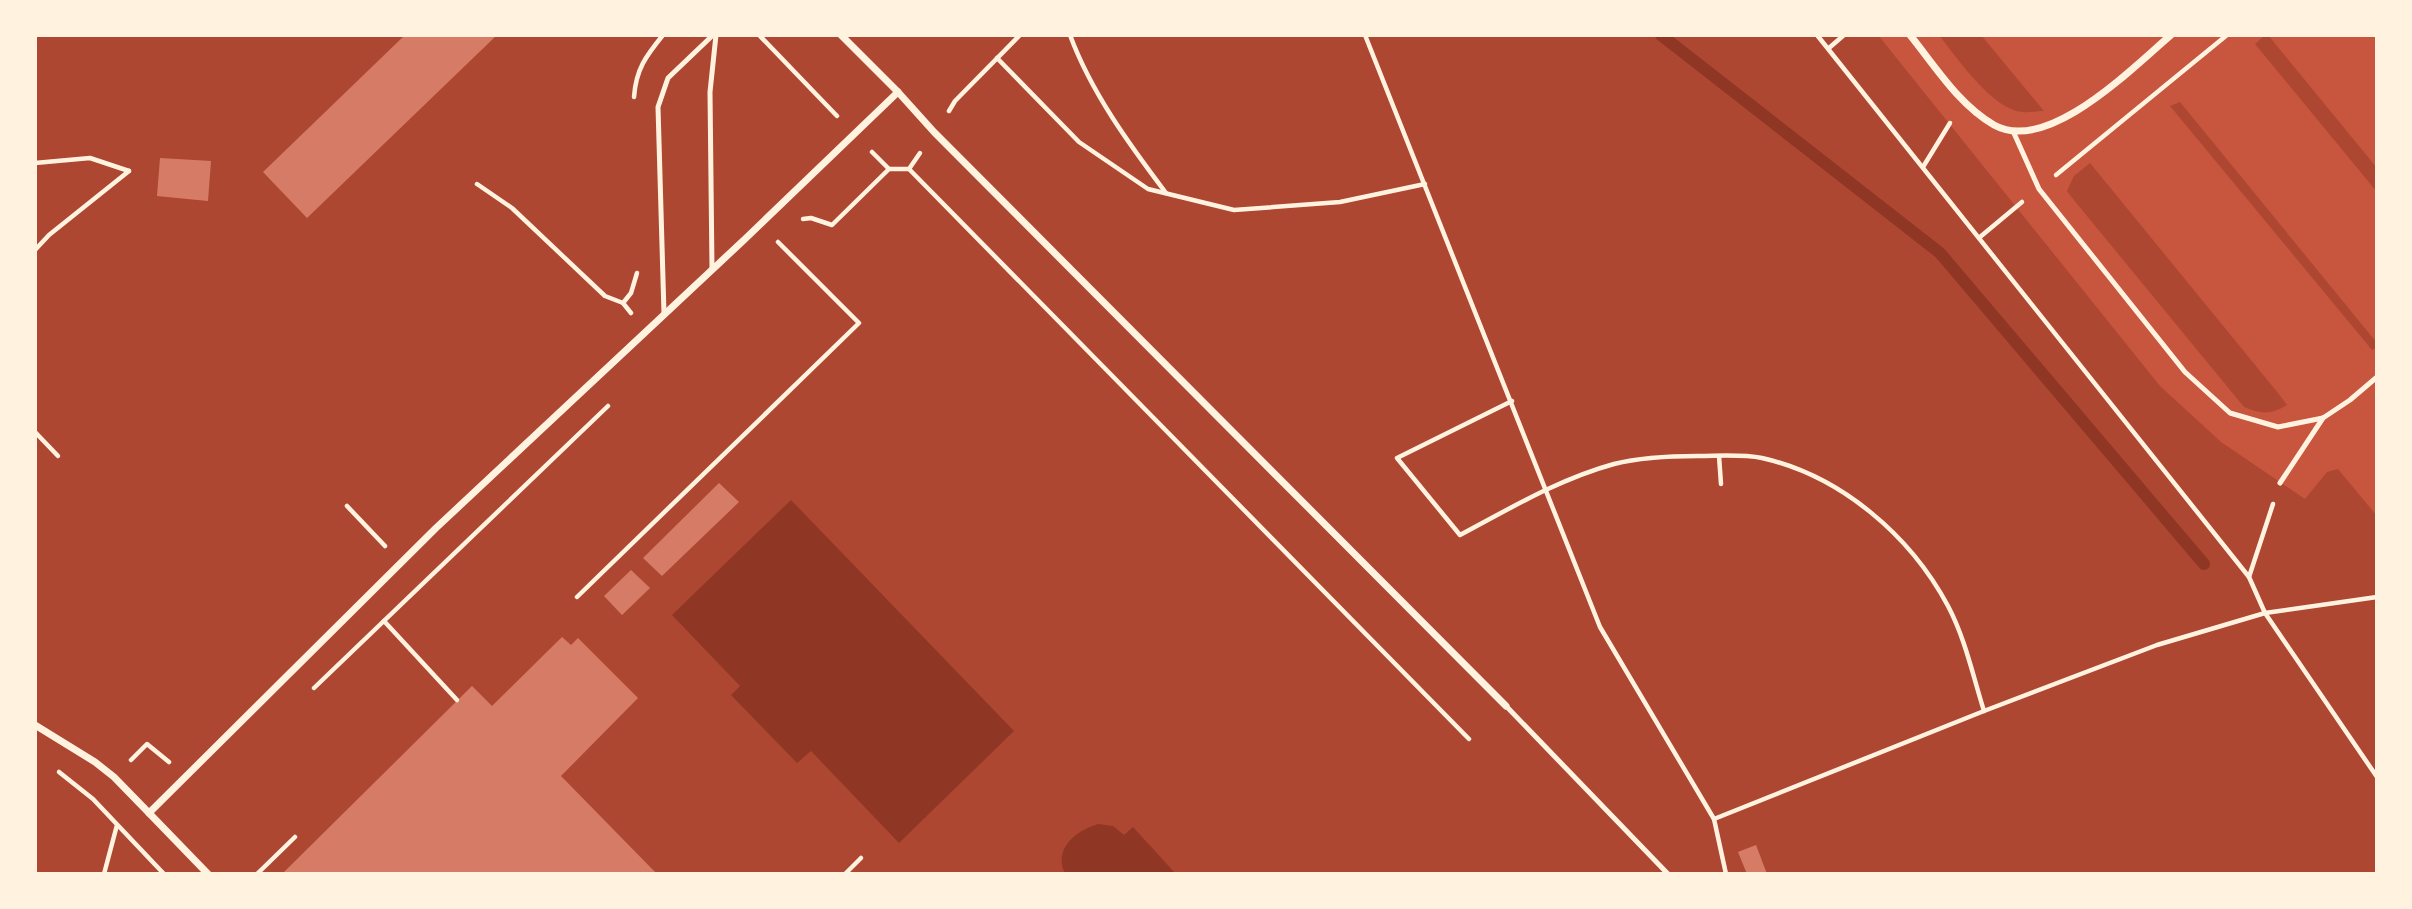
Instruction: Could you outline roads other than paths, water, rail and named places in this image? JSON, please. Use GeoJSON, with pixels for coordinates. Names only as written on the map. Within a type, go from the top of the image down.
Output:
{"type":"FeatureCollection","features":[{"type":"Feature","properties":{"kind":"street"},"geometry":{"type":"LineString","coordinates":[[841,35],[1506,706]]}},
{"type":"Feature","properties":{"kind":"street"},"geometry":{"type":"LineString","coordinates":[[1910,35],[1965,101],[1996,126],[2013,131],[2030,131],[2067,118],[2172,35]]}},
{"type":"Feature","properties":{"kind":"street"},"geometry":{"type":"LineString","coordinates":[[149,813],[436,528],[898,92]]}},
{"type":"Feature","properties":{"kind":"street"},"geometry":{"type":"LineString","coordinates":[[35,725],[114,777],[208,874]]}},
{"type":"Feature","properties":{"kind":"lane"},"geometry":{"type":"LineString","coordinates":[[712,269],[710,92],[715,35]]}},
{"type":"Feature","properties":{"kind":"lane"},"geometry":{"type":"LineString","coordinates":[[664,314],[658,107],[668,78],[715,35]]}},
{"type":"Feature","properties":{"kind":"lane"},"geometry":{"type":"LineString","coordinates":[[2013,131],[2039,189],[2185,372],[2230,413],[2278,427],[2323,418],[2377,377]]}},
{"type":"Feature","properties":{"kind":"lane"},"geometry":{"type":"LineString","coordinates":[[2280,483],[2323,418]]}},
{"type":"Feature","properties":{"kind":"lane"},"geometry":{"type":"LineString","coordinates":[[1506,706],[1668,874]]}},
{"type":"Feature","properties":{"kind":"waterway"},"geometry":{"type":"LineString","coordinates":[[1661,35],[1940,253],[2204,564]]}}]}
